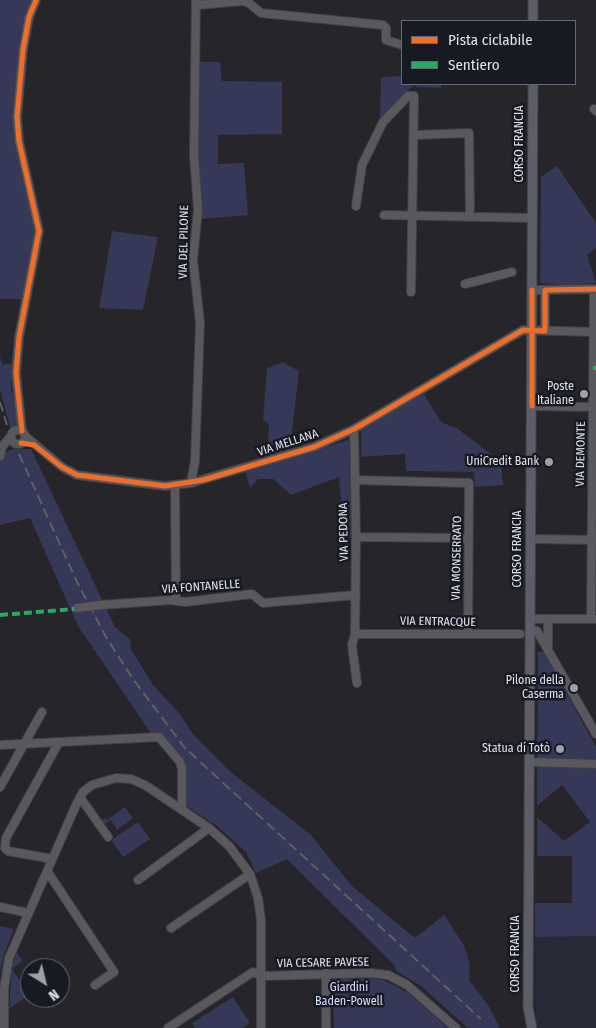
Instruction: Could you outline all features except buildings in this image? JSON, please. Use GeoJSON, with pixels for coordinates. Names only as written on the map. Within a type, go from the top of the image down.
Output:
{"type":"FeatureCollection","features":[{"type":"Feature","properties":{"kind":"main road"},"geometry":{"type":"LineString","coordinates":[[533,0],[533,20]]}},
{"type":"Feature","properties":{"kind":"main road","name":"CORSO FRANCIA"},"geometry":{"type":"LineString","coordinates":[[524,1028],[528,1014],[533,85]]}},
{"type":"Feature","properties":{"kind":"main road","name":"CORSO FRANCIA"},"geometry":{"type":"LineString","coordinates":[[528,1014],[532,1028]]}},
{"type":"Feature","properties":{"kind":"street"},"geometry":{"type":"LineString","coordinates":[[0,455],[2,448],[17,436],[20,414],[16,373],[19,337],[39,231],[19,141],[17,117],[23,50],[29,17],[36,0]]}},
{"type":"Feature","properties":{"kind":"street"},"geometry":{"type":"LineString","coordinates":[[196,2],[243,1],[261,13],[383,25],[386,28],[386,40],[401,45]]}},
{"type":"Feature","properties":{"kind":"street","name":"VIA DEL PILONE"},"geometry":{"type":"LineString","coordinates":[[191,483],[195,461],[200,323],[193,259],[198,210],[194,155],[196,2]]}},
{"type":"Feature","properties":{"kind":"street"},"geometry":{"type":"LineString","coordinates":[[356,206],[362,165],[383,122],[408,96],[414,96],[414,215],[411,292]]}},
{"type":"Feature","properties":{"kind":"street"},"geometry":{"type":"LineString","coordinates":[[415,135],[469,133],[470,216]]}},
{"type":"Feature","properties":{"kind":"street"},"geometry":{"type":"LineString","coordinates":[[384,215],[532,218]]}},
{"type":"Feature","properties":{"kind":"street"},"geometry":{"type":"LineString","coordinates":[[465,284],[512,272]]}},
{"type":"Feature","properties":{"kind":"street"},"geometry":{"type":"LineString","coordinates":[[532,290],[595,290]]}},
{"type":"Feature","properties":{"kind":"street"},"geometry":{"type":"LineString","coordinates":[[545,290],[545,330]]}},
{"type":"Feature","properties":{"kind":"street","name":"VIA DEMONTE"},"geometry":{"type":"LineString","coordinates":[[594,618],[593,407],[595,290]]}},
{"type":"Feature","properties":{"kind":"street","name":"VIA MELLANA"},"geometry":{"type":"LineString","coordinates":[[17,436],[34,445],[62,467],[77,475],[175,486],[314,447],[354,429],[523,330],[594,332]]}},
{"type":"Feature","properties":{"kind":"street"},"geometry":{"type":"LineString","coordinates":[[532,406],[593,407]]}},
{"type":"Feature","properties":{"kind":"street","name":"VIA PEDONA"},"geometry":{"type":"LineString","coordinates":[[354,429],[356,595],[355,634],[352,644],[357,682]]}},
{"type":"Feature","properties":{"kind":"street"},"geometry":{"type":"LineString","coordinates":[[0,440],[17,436]]}},
{"type":"Feature","properties":{"kind":"street","name":"VIA MONSERRATO"},"geometry":{"type":"LineString","coordinates":[[355,480],[469,483],[468,634]]}},
{"type":"Feature","properties":{"kind":"street"},"geometry":{"type":"LineString","coordinates":[[175,486],[176,601]]}},
{"type":"Feature","properties":{"kind":"street"},"geometry":{"type":"LineString","coordinates":[[356,538],[468,538]]}},
{"type":"Feature","properties":{"kind":"street"},"geometry":{"type":"LineString","coordinates":[[530,539],[594,540]]}},
{"type":"Feature","properties":{"kind":"street","name":"VIA FONTANELLE"},"geometry":{"type":"LineString","coordinates":[[76,609],[176,601],[185,602],[252,594],[262,603],[356,595]]}},
{"type":"Feature","properties":{"kind":"street"},"geometry":{"type":"LineString","coordinates":[[530,619],[594,618]]}},
{"type":"Feature","properties":{"kind":"street"},"geometry":{"type":"LineString","coordinates":[[548,619],[548,647]]}},
{"type":"Feature","properties":{"kind":"street"},"geometry":{"type":"LineString","coordinates":[[530,630],[537,631],[548,647],[596,734]]}},
{"type":"Feature","properties":{"kind":"street","name":"VIA ENTRACQUE"},"geometry":{"type":"LineString","coordinates":[[355,634],[520,634]]}},
{"type":"Feature","properties":{"kind":"street"},"geometry":{"type":"LineString","coordinates":[[0,787],[42,712]]}},
{"type":"Feature","properties":{"kind":"street"},"geometry":{"type":"LineString","coordinates":[[0,745],[159,737],[180,762],[182,768],[182,810]]}},
{"type":"Feature","properties":{"kind":"street"},"geometry":{"type":"LineString","coordinates":[[52,859],[8,851],[5,848],[6,838],[59,742]]}},
{"type":"Feature","properties":{"kind":"street"},"geometry":{"type":"LineString","coordinates":[[529,762],[596,764]]}},
{"type":"Feature","properties":{"kind":"street"},"geometry":{"type":"LineString","coordinates":[[4,1028],[4,989],[7,965],[80,797],[87,788],[100,781],[124,778],[145,785],[209,828],[235,853],[250,874],[260,909],[261,1028]]}},
{"type":"Feature","properties":{"kind":"street"},"geometry":{"type":"LineString","coordinates":[[80,797],[108,836]]}},
{"type":"Feature","properties":{"kind":"street"},"geometry":{"type":"LineString","coordinates":[[138,880],[209,828]]}},
{"type":"Feature","properties":{"kind":"street"},"geometry":{"type":"LineString","coordinates":[[47,871],[114,972],[95,985]]}},
{"type":"Feature","properties":{"kind":"street"},"geometry":{"type":"LineString","coordinates":[[171,928],[250,874]]}},
{"type":"Feature","properties":{"kind":"street"},"geometry":{"type":"LineString","coordinates":[[0,907],[28,913]]}},
{"type":"Feature","properties":{"kind":"street","name":"VIA CESARE PAVESE"},"geometry":{"type":"LineString","coordinates":[[168,1028],[247,975],[258,972],[262,976],[326,973],[388,975],[407,985],[456,1028]]}},
{"type":"Feature","properties":{"kind":"street"},"geometry":{"type":"LineString","coordinates":[[326,973],[326,1028]]}},
{"type":"Feature","properties":{"kind":"shaded area"},"geometry":{"type":"Polygon","coordinates":[[[596,936],[596,1028],[539,1028],[536,1024],[535,937],[596,936]]]}},
{"type":"Feature","properties":{"kind":"green space"},"geometry":{"type":"Polygon","coordinates":[[[0,0],[33,0],[20,37],[13,113],[17,147],[35,231],[23,299],[0,299],[0,0]]]}},
{"type":"Feature","properties":{"kind":"green space"},"geometry":{"type":"Polygon","coordinates":[[[198,62],[220,62],[222,81],[282,82],[282,134],[218,135],[218,164],[244,163],[248,215],[201,219],[195,140],[198,62]]]}},
{"type":"Feature","properties":{"kind":"green space"},"geometry":{"type":"Polygon","coordinates":[[[401,76],[401,85],[414,85],[380,118],[381,77],[401,76]]]}},
{"type":"Feature","properties":{"kind":"green space"},"geometry":{"type":"Polygon","coordinates":[[[414,85],[441,85],[441,88],[417,87],[414,85]]]}},
{"type":"Feature","properties":{"kind":"green space"},"geometry":{"type":"Polygon","coordinates":[[[557,166],[596,223],[596,248],[587,255],[596,283],[565,285],[540,283],[541,177],[557,166]]]}},
{"type":"Feature","properties":{"kind":"green space"},"geometry":{"type":"Polygon","coordinates":[[[112,231],[158,237],[143,310],[99,308],[112,231]]]}},
{"type":"Feature","properties":{"kind":"green space"},"geometry":{"type":"Polygon","coordinates":[[[0,357],[3,365],[13,363],[11,388],[18,413],[16,426],[11,430],[0,390],[0,357]]]}},
{"type":"Feature","properties":{"kind":"green space"},"geometry":{"type":"Polygon","coordinates":[[[283,362],[299,371],[290,449],[267,456],[269,424],[263,420],[267,368],[283,362]]]}},
{"type":"Feature","properties":{"kind":"green space"},"geometry":{"type":"Polygon","coordinates":[[[423,393],[441,422],[458,429],[501,462],[503,485],[475,487],[474,472],[406,471],[405,454],[361,457],[361,429],[423,393]]]}},
{"type":"Feature","properties":{"kind":"green space"},"geometry":{"type":"Polygon","coordinates":[[[0,440],[5,453],[13,449],[31,449],[115,627],[130,639],[131,649],[153,685],[180,714],[193,734],[232,773],[311,835],[352,886],[415,938],[444,915],[464,945],[470,964],[469,980],[488,1005],[500,1028],[468,1028],[421,986],[396,971],[394,965],[287,859],[256,873],[246,852],[217,826],[185,805],[175,760],[152,735],[78,626],[30,518],[0,525],[0,440]]]}},
{"type":"Feature","properties":{"kind":"green space"},"geometry":{"type":"Polygon","coordinates":[[[349,440],[351,538],[344,537],[339,477],[291,495],[273,479],[258,479],[250,488],[245,471],[349,440]]]}},
{"type":"Feature","properties":{"kind":"green space"},"geometry":{"type":"Polygon","coordinates":[[[538,652],[544,652],[596,747],[596,936],[535,937],[535,903],[572,903],[572,856],[537,856],[537,817],[564,841],[590,822],[562,785],[537,806],[538,652]]]}},
{"type":"Feature","properties":{"kind":"green space"},"geometry":{"type":"Polygon","coordinates":[[[125,807],[133,818],[117,830],[111,820],[103,825],[100,821],[105,818],[107,820],[125,807]]]}},
{"type":"Feature","properties":{"kind":"green space"},"geometry":{"type":"Polygon","coordinates":[[[138,822],[150,839],[123,857],[112,842],[113,839],[138,822]]]}},
{"type":"Feature","properties":{"kind":"green space"},"geometry":{"type":"Polygon","coordinates":[[[0,926],[14,929],[4,954],[0,972],[0,926]]]}},
{"type":"Feature","properties":{"kind":"green space"},"geometry":{"type":"Polygon","coordinates":[[[16,952],[21,958],[20,963],[12,969],[20,980],[20,1001],[9,1009],[12,968],[16,952]]]}},
{"type":"Feature","properties":{"kind":"green space","name":"Giardini Baden-Powell"},"geometry":{"type":"Polygon","coordinates":[[[369,978],[383,980],[407,992],[448,1028],[334,1028],[332,979],[369,978]]]}},
{"type":"Feature","properties":{"kind":"green space"},"geometry":{"type":"Polygon","coordinates":[[[233,997],[250,1023],[243,1028],[195,1028],[192,1023],[233,997]]]}},
{"type":"Feature","properties":{"kind":"railway"},"geometry":{"type":"LineString","coordinates":[[0,402],[7,425]]}},
{"type":"Feature","properties":{"kind":"railway"},"geometry":{"type":"LineString","coordinates":[[19,454],[77,582],[106,637],[133,679],[185,748],[481,1019]]}},
{"type":"Feature","properties":{"kind":"marked path"},"geometry":{"type":"LineString","coordinates":[[0,615],[74,609]]}},
{"type":"Feature","properties":{"kind":"cycle path"},"geometry":{"type":"LineString","coordinates":[[22,431],[16,373],[19,337],[39,231],[19,141],[17,117],[23,50],[29,17],[36,0]]}},
{"type":"Feature","properties":{"kind":"cycle path"},"geometry":{"type":"LineString","coordinates":[[21,443],[34,445],[62,467],[77,475],[165,486],[203,480],[314,447],[354,429],[523,330],[545,331],[545,290],[596,289]]}},
{"type":"Feature","properties":{"kind":"cycle path"},"geometry":{"type":"LineString","coordinates":[[532,290],[532,406]]}},
{"type":"Feature","properties":{"kind":"place","name":"Poste Italiane"},"geometry":{"type":"Point","coordinates":[584,394]}},
{"type":"Feature","properties":{"kind":"place","name":"UniCredit Bank"},"geometry":{"type":"Point","coordinates":[549,462]}},
{"type":"Feature","properties":{"kind":"place","name":"Pilone della Caserma"},"geometry":{"type":"Point","coordinates":[574,688]}},
{"type":"Feature","properties":{"kind":"place","name":"Statua di Totò"},"geometry":{"type":"Point","coordinates":[560,749]}}]}
